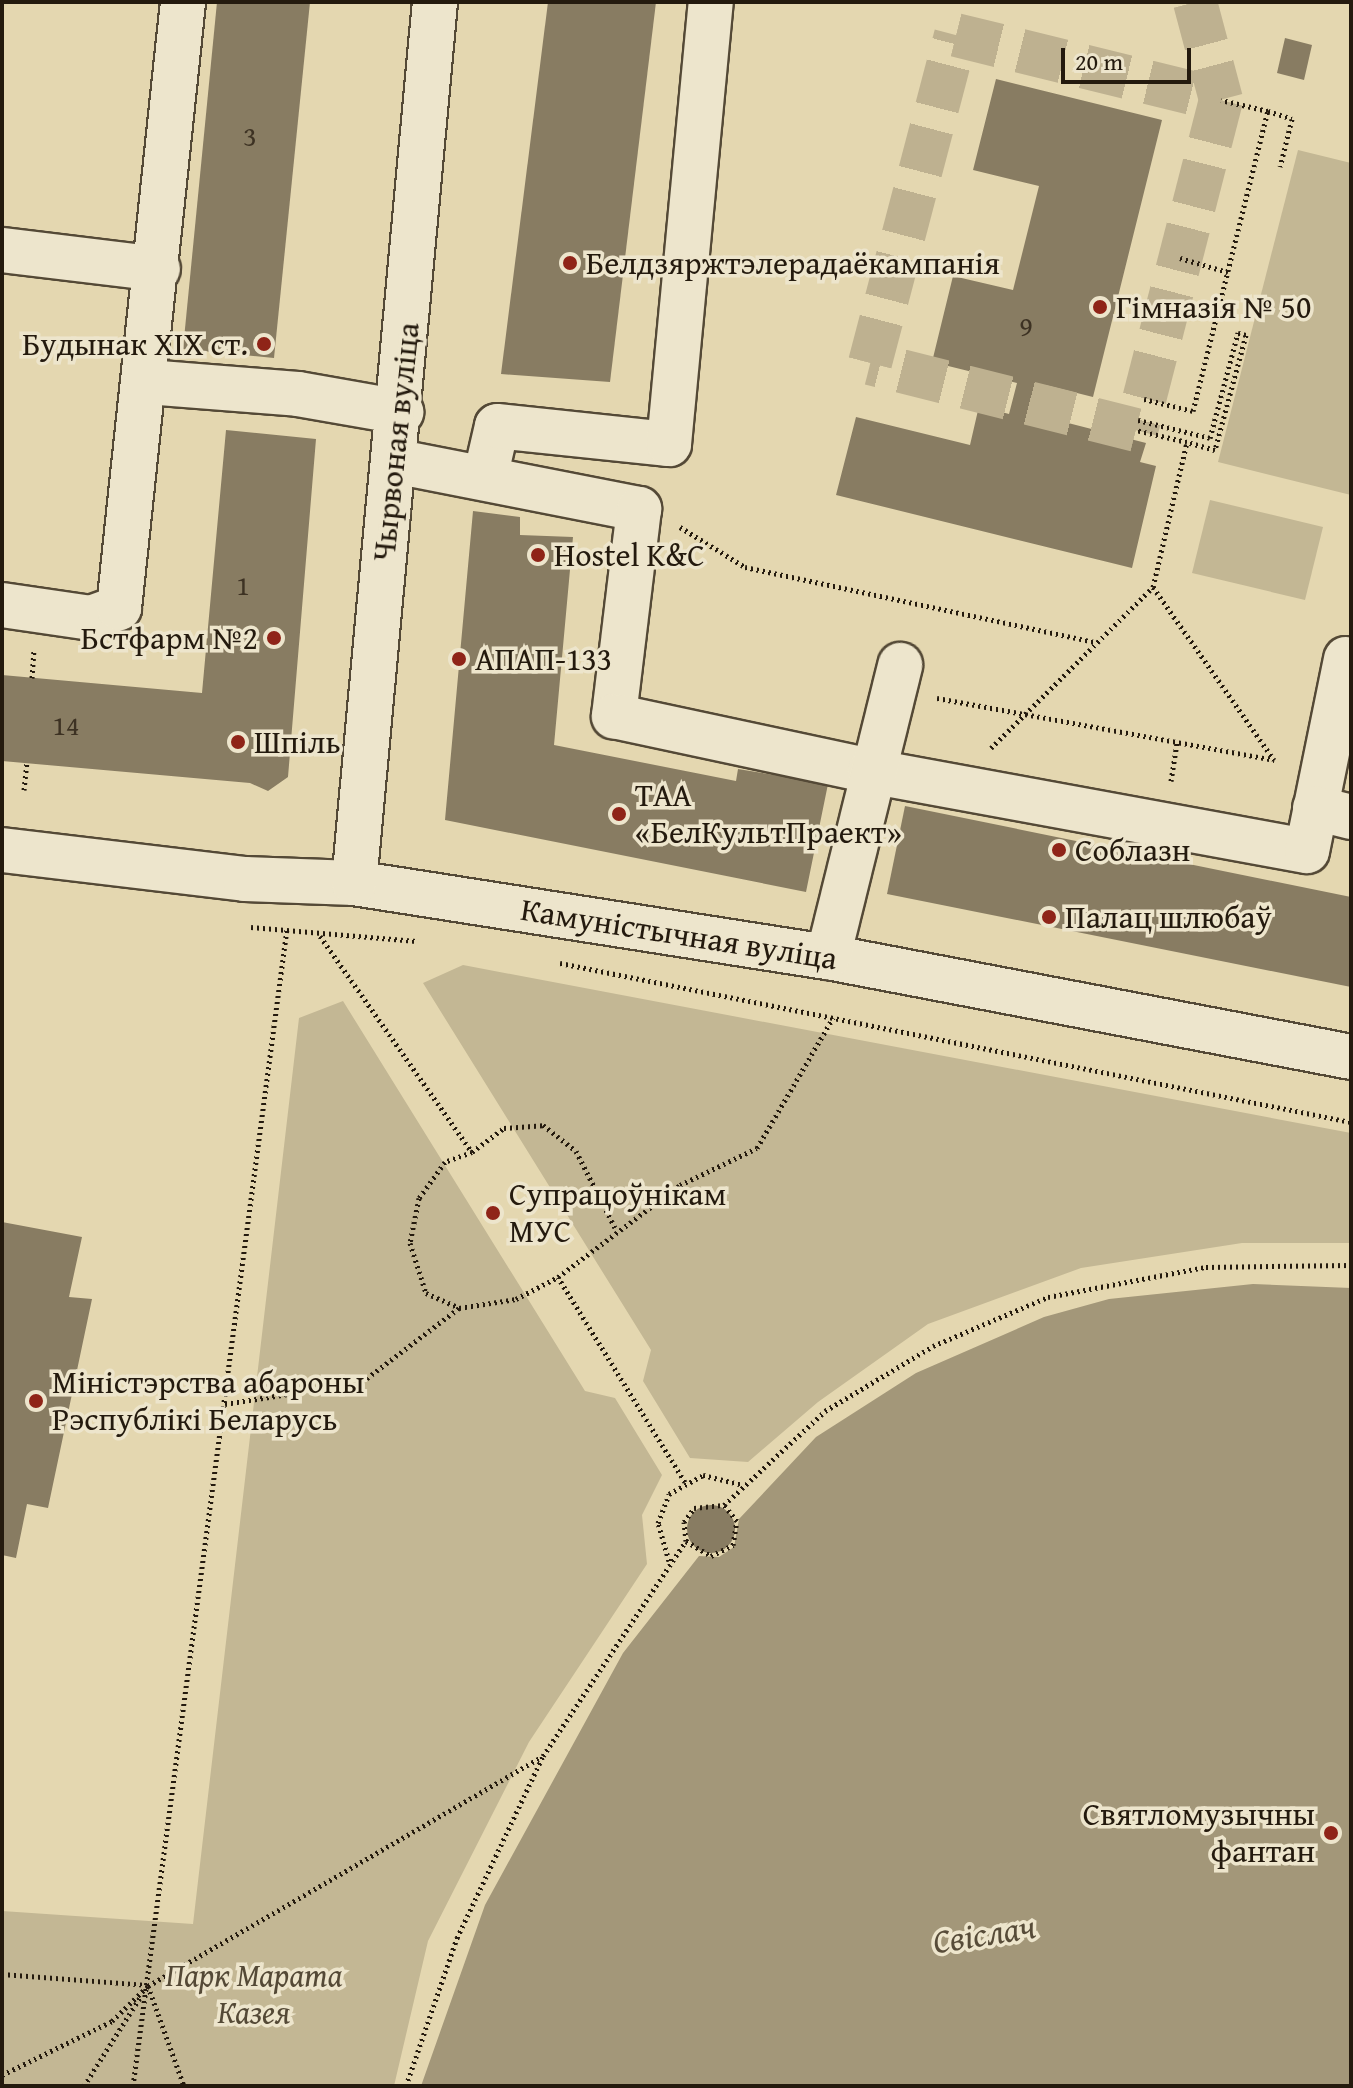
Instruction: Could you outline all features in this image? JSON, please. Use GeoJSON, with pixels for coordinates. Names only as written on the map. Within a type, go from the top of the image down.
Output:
{"type":"FeatureCollection","features":[{"type":"Feature","properties":{"kind":"street"},"geometry":{"type":"LineString","coordinates":[[2,605],[91,618],[119,608],[147,382],[183,2]]}},
{"type":"Feature","properties":{"kind":"street","name":"Чырвоная вуліца"},"geometry":{"type":"LineString","coordinates":[[354,883],[401,412],[435,2]]}},
{"type":"Feature","properties":{"kind":"street"},"geometry":{"type":"LineString","coordinates":[[485,478],[497,426],[669,444],[711,2]]}},
{"type":"Feature","properties":{"kind":"street"},"geometry":{"type":"LineString","coordinates":[[2,250],[158,269]]}},
{"type":"Feature","properties":{"kind":"street"},"geometry":{"type":"LineString","coordinates":[[147,382],[298,394],[401,412]]}},
{"type":"Feature","properties":{"kind":"street"},"geometry":{"type":"LineString","coordinates":[[394,461],[639,509],[614,716],[870,771],[1307,851],[1333,812],[1346,659]]}},
{"type":"Feature","properties":{"kind":"street"},"geometry":{"type":"LineString","coordinates":[[828,957],[870,771],[898,677]]}},
{"type":"Feature","properties":{"kind":"street","name":"Камуністычная вуліца"},"geometry":{"type":"LineString","coordinates":[[2,850],[245,879],[354,883],[828,957],[1351,1057]]}},
{"type":"Feature","properties":{"kind":"path"},"geometry":{"type":"LineString","coordinates":[[1221,100],[1292,119],[1280,167]]}},
{"type":"Feature","properties":{"kind":"path"},"geometry":{"type":"LineString","coordinates":[[1144,399],[1193,411],[1268,111]]}},
{"type":"Feature","properties":{"kind":"path"},"geometry":{"type":"LineString","coordinates":[[1180,258],[1228,272]]}},
{"type":"Feature","properties":{"kind":"path"},"geometry":{"type":"LineString","coordinates":[[1136,430],[1215,450],[1246,335],[1238,333],[1210,438],[1138,420]]}},
{"type":"Feature","properties":{"kind":"path"},"geometry":{"type":"LineString","coordinates":[[955,785],[1094,642],[1153,587],[1187,442]]}},
{"type":"Feature","properties":{"kind":"path"},"geometry":{"type":"LineString","coordinates":[[687,530],[745,567],[1094,642]]}},
{"type":"Feature","properties":{"kind":"path"},"geometry":{"type":"LineString","coordinates":[[1153,587],[1274,760],[1333,812]]}},
{"type":"Feature","properties":{"kind":"path"},"geometry":{"type":"LineString","coordinates":[[898,677],[1024,714],[1274,760]]}},
{"type":"Feature","properties":{"kind":"path"},"geometry":{"type":"LineString","coordinates":[[24,790],[27,763]]}},
{"type":"Feature","properties":{"kind":"path"},"geometry":{"type":"LineString","coordinates":[[235,926],[429,942]]}},
{"type":"Feature","properties":{"kind":"path"},"geometry":{"type":"LineString","coordinates":[[133,2086],[287,929]]}},
{"type":"Feature","properties":{"kind":"path"},"geometry":{"type":"LineString","coordinates":[[319,935],[472,1152]]}},
{"type":"Feature","properties":{"kind":"path"},"geometry":{"type":"LineString","coordinates":[[554,962],[1351,1122]]}},
{"type":"Feature","properties":{"kind":"path"},"geometry":{"type":"LineString","coordinates":[[225,1404],[362,1382],[459,1308],[516,1299],[558,1277],[615,1228],[757,1148],[833,1018]]}},
{"type":"Feature","properties":{"kind":"path"},"geometry":{"type":"LineString","coordinates":[[459,1308],[426,1293],[410,1243],[419,1198],[445,1162],[472,1152],[504,1128],[543,1125],[576,1151],[615,1228]]}},
{"type":"Feature","properties":{"kind":"path"},"geometry":{"type":"LineString","coordinates":[[406,2086],[457,1938],[543,1756],[669,1561],[686,1541],[684,1522],[694,1508],[724,1505],[825,1411],[933,1346],[1048,1297],[1206,1267],[1351,1265]]}},
{"type":"Feature","properties":{"kind":"path"},"geometry":{"type":"LineString","coordinates":[[558,1277],[685,1482]]}},
{"type":"Feature","properties":{"kind":"path"},"geometry":{"type":"LineString","coordinates":[[669,1561],[659,1540],[659,1514],[685,1482],[715,1475],[743,1485]]}},
{"type":"Feature","properties":{"kind":"path"},"geometry":{"type":"LineString","coordinates":[[686,1541],[711,1556],[733,1545],[739,1527],[724,1505]]}},
{"type":"Feature","properties":{"kind":"path"},"geometry":{"type":"LineString","coordinates":[[2,2075],[112,2021],[148,1986],[543,1756]]}},
{"type":"Feature","properties":{"kind":"path"},"geometry":{"type":"LineString","coordinates":[[2,1974],[148,1986]]}},
{"type":"Feature","properties":{"kind":"path"},"geometry":{"type":"LineString","coordinates":[[84,2086],[148,1986]]}},
{"type":"Feature","properties":{"kind":"path"},"geometry":{"type":"LineString","coordinates":[[148,1986],[184,2086]]}},
{"type":"Feature","properties":{"kind":"green space"},"geometry":{"type":"Polygon","coordinates":[[[1298,150],[1351,163],[1351,495],[1218,462],[1298,150]]]}},
{"type":"Feature","properties":{"kind":"green space"},"geometry":{"type":"Polygon","coordinates":[[[1210,500],[1323,527],[1305,600],[1192,573],[1210,500]]]}},
{"type":"Feature","properties":{"kind":"green space"},"geometry":{"type":"Polygon","coordinates":[[[463,965],[1351,1133],[1351,1243],[1242,1243],[1081,1268],[928,1324],[818,1402],[748,1462],[690,1458],[643,1381],[651,1350],[423,983],[463,965]]]}},
{"type":"Feature","properties":{"kind":"green space","name":"Парк Марата Казея"},"geometry":{"type":"Polygon","coordinates":[[[343,1001],[585,1391],[615,1398],[662,1475],[642,1515],[647,1564],[529,1742],[428,1941],[394,2086],[2,2086],[2,1911],[193,1924],[299,1018],[343,1001]]]}},
{"type":"Feature","properties":{"kind":"water","name":"Свіслач"},"geometry":{"type":"Polygon","coordinates":[[[1253,1284],[1351,1288],[1351,2086],[421,2086],[485,1905],[623,1653],[699,1556],[719,1557],[734,1547],[739,1519],[816,1437],[916,1373],[1044,1317],[1109,1299],[1253,1284]]]}},
{"type":"Feature","properties":{"kind":"building"},"geometry":{"type":"Polygon","coordinates":[[[217,2],[310,2],[274,358],[183,349],[217,2]]]}},
{"type":"Feature","properties":{"kind":"building","name":"Белдзяржтэлерадаёкампанія"},"geometry":{"type":"Polygon","coordinates":[[[548,2],[656,2],[610,382],[501,374],[548,2]]]}},
{"type":"Feature","properties":{"kind":"building"},"geometry":{"type":"Polygon","coordinates":[[[1285,38],[1312,45],[1304,80],[1277,73],[1285,38]]]}},
{"type":"Feature","properties":{"kind":"building"},"geometry":{"type":"Polygon","coordinates":[[[996,79],[1162,120],[1093,397],[1045,385],[1037,415],[1146,443],[1140,462],[1156,466],[1132,568],[836,495],[856,417],[970,445],[979,406],[1009,414],[1017,383],[932,362],[953,276],[1013,290],[1039,186],[973,170],[996,79]]]}},
{"type":"Feature","properties":{"kind":"building"},"geometry":{"type":"Polygon","coordinates":[[[226,430],[316,439],[288,777],[268,791],[250,783],[2,761],[2,675],[202,693],[226,430]]]}},
{"type":"Feature","properties":{"kind":"building"},"geometry":{"type":"Polygon","coordinates":[[[473,511],[520,517],[520,535],[573,537],[554,745],[736,781],[738,769],[828,784],[806,892],[445,820],[473,511]]]}},
{"type":"Feature","properties":{"kind":"building"},"geometry":{"type":"Polygon","coordinates":[[[905,806],[1351,897],[1351,987],[887,894],[905,806]]]}},
{"type":"Feature","properties":{"kind":"building","name":"Міністэрства абароны Рэспублікі Беларусь"},"geometry":{"type":"Polygon","coordinates":[[[2,1222],[82,1237],[69,1297],[92,1299],[48,1508],[27,1504],[16,1558],[2,1555],[2,1222]]]}},
{"type":"Feature","properties":{"kind":"building"},"geometry":{"type":"Polygon","coordinates":[[[711,1505],[728,1512],[735,1529],[728,1546],[711,1553],[694,1546],[687,1529],[694,1512],[711,1505]]]}},
{"type":"Feature","properties":{"kind":"tunnel"},"geometry":{"type":"LineString","coordinates":[[1195,2],[1221,100],[1136,430],[870,363],[956,35],[1221,100]]}},
{"type":"Feature","properties":{"kind":"place","name":"Белдзяржтэлерадаёкампанія"},"geometry":{"type":"Point","coordinates":[570,263]}},
{"type":"Feature","properties":{"kind":"place","name":"Гімназія № 50"},"geometry":{"type":"Point","coordinates":[1100,307]}},
{"type":"Feature","properties":{"kind":"place","name":"Будынак XIX ст."},"geometry":{"type":"Point","coordinates":[264,344]}},
{"type":"Feature","properties":{"kind":"place","name":"Hostel K&C"},"geometry":{"type":"Point","coordinates":[538,555]}},
{"type":"Feature","properties":{"kind":"place","name":"Бстфарм №2"},"geometry":{"type":"Point","coordinates":[274,638]}},
{"type":"Feature","properties":{"kind":"place","name":"АПАП-133"},"geometry":{"type":"Point","coordinates":[459,659]}},
{"type":"Feature","properties":{"kind":"place","name":"Шпіль"},"geometry":{"type":"Point","coordinates":[238,742]}},
{"type":"Feature","properties":{"kind":"place","name":"ТАА «БелКультПраект»"},"geometry":{"type":"Point","coordinates":[619,814]}},
{"type":"Feature","properties":{"kind":"place","name":"Соблазн"},"geometry":{"type":"Point","coordinates":[1059,850]}},
{"type":"Feature","properties":{"kind":"place","name":"Палац шлюбаў"},"geometry":{"type":"Point","coordinates":[1049,917]}},
{"type":"Feature","properties":{"kind":"place","name":"Супрацоўнікам МУС"},"geometry":{"type":"Point","coordinates":[493,1213]}},
{"type":"Feature","properties":{"kind":"place","name":"Міністэрства абароны Рэспублікі Беларусь"},"geometry":{"type":"Point","coordinates":[36,1401]}},
{"type":"Feature","properties":{"kind":"place","name":"Святломузычны фантан"},"geometry":{"type":"Point","coordinates":[1331,1833]}}]}
